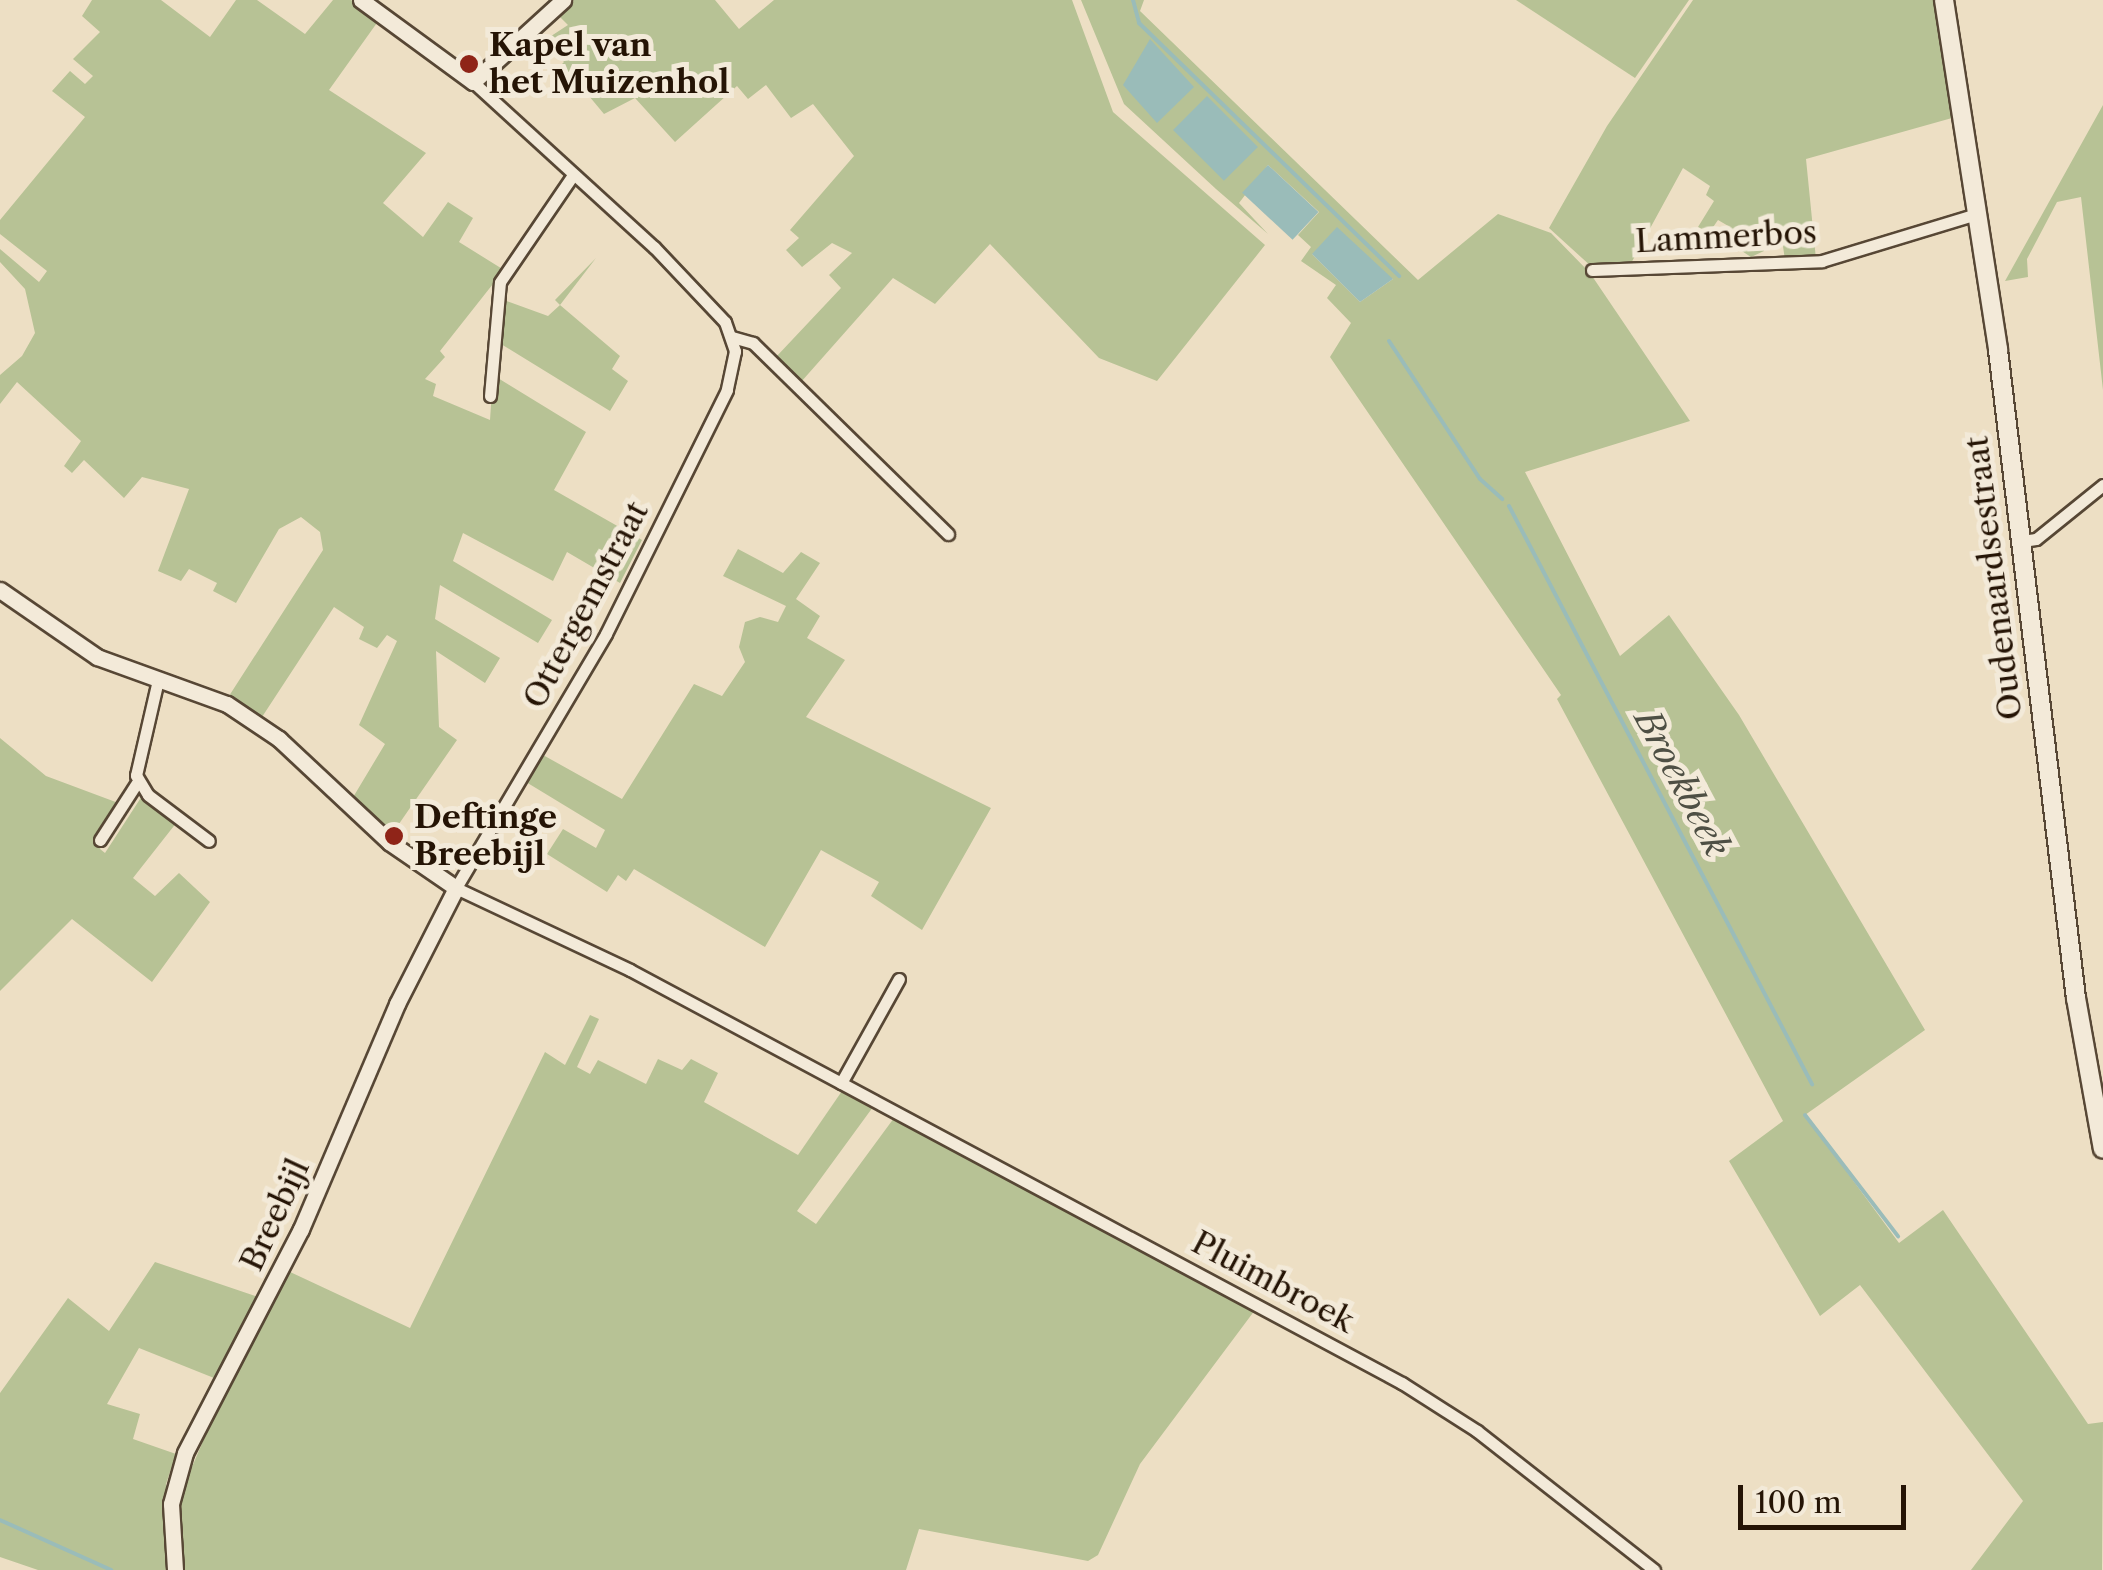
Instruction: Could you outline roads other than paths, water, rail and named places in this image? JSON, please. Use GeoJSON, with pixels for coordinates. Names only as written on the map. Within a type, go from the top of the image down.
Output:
{"type":"FeatureCollection","features":[{"type":"Feature","properties":{"kind":"main road","name":"Oudenaardsestraat"},"geometry":{"type":"LineString","coordinates":[[1944,0],[2022,541],[2076,998],[2103,1148]]}},
{"type":"Feature","properties":{"kind":"street"},"geometry":{"type":"LineString","coordinates":[[361,0],[473,82],[654,247],[732,337],[754,343],[948,534]]}},
{"type":"Feature","properties":{"kind":"street"},"geometry":{"type":"LineString","coordinates":[[473,82],[564,0]]}},
{"type":"Feature","properties":{"kind":"street"},"geometry":{"type":"LineString","coordinates":[[490,396],[500,282],[573,175]]}},
{"type":"Feature","properties":{"kind":"street","name":"Lammerbos"},"geometry":{"type":"LineString","coordinates":[[1592,270],[1826,261],[1977,214]]}},
{"type":"Feature","properties":{"kind":"street","name":"Ottergemstraat"},"geometry":{"type":"LineString","coordinates":[[456,888],[628,590],[726,390],[734,368],[732,337]]}},
{"type":"Feature","properties":{"kind":"street"},"geometry":{"type":"LineString","coordinates":[[2022,541],[2036,539],[2103,485]]}},
{"type":"Feature","properties":{"kind":"street"},"geometry":{"type":"LineString","coordinates":[[0,590],[60,637],[158,680],[227,704],[280,739],[389,842],[456,888]]}},
{"type":"Feature","properties":{"kind":"street"},"geometry":{"type":"LineString","coordinates":[[100,840],[138,780],[158,680]]}},
{"type":"Feature","properties":{"kind":"street"},"geometry":{"type":"LineString","coordinates":[[138,780],[157,803],[209,841]]}},
{"type":"Feature","properties":{"kind":"street","name":"Pluimbroek"},"geometry":{"type":"LineString","coordinates":[[456,888],[630,970],[1402,1383],[1477,1431],[1654,1570]]}},
{"type":"Feature","properties":{"kind":"street","name":"Breebijl"},"geometry":{"type":"LineString","coordinates":[[174,1570],[171,1504],[185,1453],[301,1230],[397,1004],[456,888]]}},
{"type":"Feature","properties":{"kind":"street"},"geometry":{"type":"LineString","coordinates":[[841,1083],[899,979]]}},
{"type":"Feature","properties":{"kind":"water"},"geometry":{"type":"Polygon","coordinates":[[[1150,39],[1194,87],[1157,123],[1123,85],[1150,39]]]}},
{"type":"Feature","properties":{"kind":"water"},"geometry":{"type":"Polygon","coordinates":[[[1207,96],[1258,147],[1224,181],[1173,130],[1207,96]]]}},
{"type":"Feature","properties":{"kind":"water"},"geometry":{"type":"Polygon","coordinates":[[[1268,165],[1318,212],[1293,240],[1242,193],[1268,165]]]}},
{"type":"Feature","properties":{"kind":"water"},"geometry":{"type":"Polygon","coordinates":[[[1337,227],[1393,279],[1360,302],[1312,254],[1337,227]]]}},
{"type":"Feature","properties":{"kind":"waterway","name":"Broekbeek"},"geometry":{"type":"LineString","coordinates":[[1133,0],[1139,23],[1399,276]]}},
{"type":"Feature","properties":{"kind":"waterway","name":"Broekbeek"},"geometry":{"type":"LineString","coordinates":[[1389,341],[1480,479],[1502,499]]}},
{"type":"Feature","properties":{"kind":"waterway","name":"Broekbeek"},"geometry":{"type":"LineString","coordinates":[[1509,506],[1812,1084]]}},
{"type":"Feature","properties":{"kind":"waterway","name":"Broekbeek"},"geometry":{"type":"LineString","coordinates":[[1805,1115],[1898,1236]]}},
{"type":"Feature","properties":{"kind":"waterway"},"geometry":{"type":"LineString","coordinates":[[0,1520],[111,1570]]}},
{"type":"Feature","properties":{"kind":"place","name":"Kapel van het Muizenhol"},"geometry":{"type":"Point","coordinates":[469,64]}},
{"type":"Feature","properties":{"kind":"place","name":"Deftinge Breebijl"},"geometry":{"type":"Point","coordinates":[394,836]}}]}
